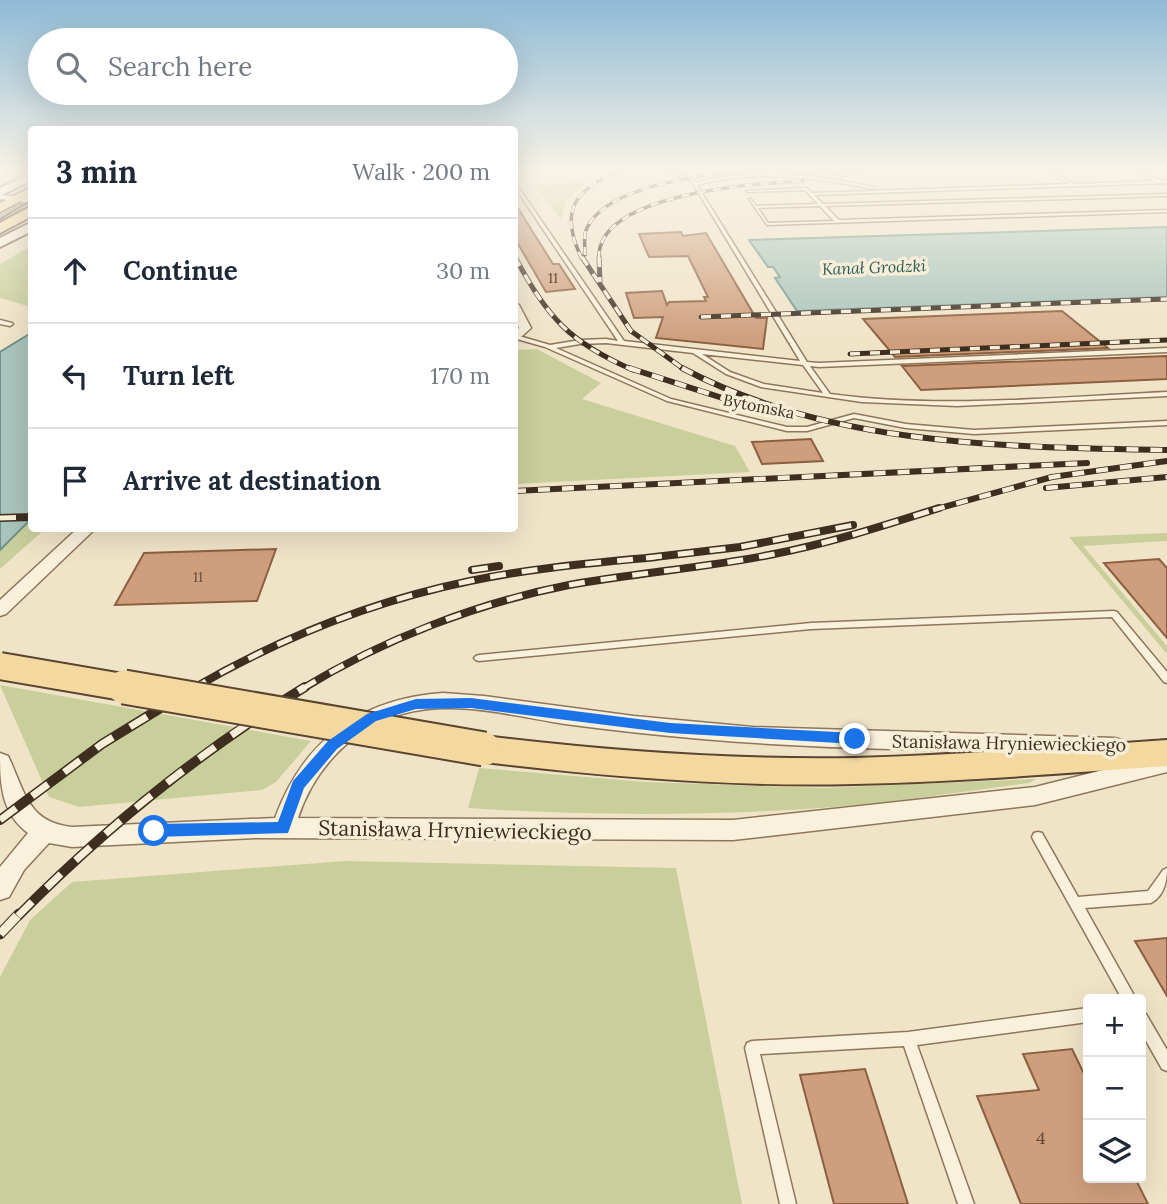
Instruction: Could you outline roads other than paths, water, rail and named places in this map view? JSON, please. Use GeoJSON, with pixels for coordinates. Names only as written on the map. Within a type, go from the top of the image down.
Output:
{"type":"FeatureCollection","features":[{"type":"Feature","properties":{"kind":"main road"},"geometry":{"type":"LineString","coordinates":[[0,243],[28,228]]}},
{"type":"Feature","properties":{"kind":"main road"},"geometry":{"type":"LineString","coordinates":[[0,666],[484,749],[621,764],[791,771],[965,767],[1167,753]]}},
{"type":"Feature","properties":{"kind":"street","name":"Bytomska"},"geometry":{"type":"LineString","coordinates":[[518,313],[525,328],[518,338]]}},
{"type":"Feature","properties":{"kind":"street"},"geometry":{"type":"LineString","coordinates":[[0,610],[84,532]]}},
{"type":"Feature","properties":{"kind":"street","name":"Stanisława Hryniewieckiego"},"geometry":{"type":"LineString","coordinates":[[283,828],[302,780],[340,738],[380,714],[424,703],[471,703],[632,724],[807,738],[1167,748]]}},
{"type":"Feature","properties":{"kind":"street"},"geometry":{"type":"LineString","coordinates":[[0,762],[24,817],[43,833],[16,862],[0,888]]}},
{"type":"Feature","properties":{"kind":"street","name":"Stanisława Hryniewieckiego"},"geometry":{"type":"LineString","coordinates":[[43,833],[72,837],[165,830],[283,828],[669,832],[783,826],[1054,793],[1167,763]]}},
{"type":"Feature","properties":{"kind":"lane"},"geometry":{"type":"LineString","coordinates":[[544,227],[622,343]]}},
{"type":"Feature","properties":{"kind":"lane"},"geometry":{"type":"LineString","coordinates":[[722,227],[806,364],[829,396]]}},
{"type":"Feature","properties":{"kind":"lane"},"geometry":{"type":"LineString","coordinates":[[0,323],[9,324]]}},
{"type":"Feature","properties":{"kind":"lane","name":"Bytomska"},"geometry":{"type":"LineString","coordinates":[[518,339],[551,347],[608,375],[669,400],[787,429],[814,427],[854,416],[919,428],[974,432],[1167,423]]}},
{"type":"Feature","properties":{"kind":"lane"},"geometry":{"type":"LineString","coordinates":[[551,347],[586,341],[622,343],[806,364],[1167,350]]}},
{"type":"Feature","properties":{"kind":"lane"},"geometry":{"type":"LineString","coordinates":[[692,350],[729,373],[751,382],[829,396],[957,404],[1167,394]]}},
{"type":"Feature","properties":{"kind":"lane"},"geometry":{"type":"LineString","coordinates":[[480,658],[811,626],[1114,614],[1167,679]]}},
{"type":"Feature","properties":{"kind":"lane"},"geometry":{"type":"LineString","coordinates":[[1038,837],[1126,994]]}},
{"type":"Feature","properties":{"kind":"lane"},"geometry":{"type":"LineString","coordinates":[[1076,903],[1152,897],[1167,874]]}},
{"type":"Feature","properties":{"kind":"lane"},"geometry":{"type":"LineString","coordinates":[[788,1204],[752,1048],[908,1039],[1083,1016]]}},
{"type":"Feature","properties":{"kind":"lane"},"geometry":{"type":"LineString","coordinates":[[1146,1028],[1167,1064]]}},
{"type":"Feature","properties":{"kind":"lane"},"geometry":{"type":"LineString","coordinates":[[908,1039],[966,1204]]}},
{"type":"Feature","properties":{"kind":"water","name":"Kanał Grodzki"},"geometry":{"type":"Polygon","coordinates":[[[1167,227],[1167,297],[797,311],[775,278],[780,277],[773,267],[768,267],[749,240],[1167,227]]]}},
{"type":"Feature","properties":{"kind":"water"},"geometry":{"type":"Polygon","coordinates":[[[28,335],[28,522],[0,550],[0,352],[28,335]]]}},
{"type":"Feature","properties":{"kind":"railway"},"geometry":{"type":"LineString","coordinates":[[572,227],[582,259]]}},
{"type":"Feature","properties":{"kind":"railway"},"geometry":{"type":"LineString","coordinates":[[585,255],[585,233],[588,227]]}},
{"type":"Feature","properties":{"kind":"railway"},"geometry":{"type":"LineString","coordinates":[[599,259],[605,237],[615,227]]}},
{"type":"Feature","properties":{"kind":"railway"},"geometry":{"type":"LineString","coordinates":[[582,257],[631,331],[683,368]]}},
{"type":"Feature","properties":{"kind":"railway"},"geometry":{"type":"LineString","coordinates":[[599,259],[600,282]]}},
{"type":"Feature","properties":{"kind":"railway"},"geometry":{"type":"LineString","coordinates":[[518,262],[538,296],[562,326],[592,349],[633,370]]}},
{"type":"Feature","properties":{"kind":"railway"},"geometry":{"type":"LineString","coordinates":[[701,317],[1167,299]]}},
{"type":"Feature","properties":{"kind":"railway"},"geometry":{"type":"LineString","coordinates":[[850,354],[1167,340]]}},
{"type":"Feature","properties":{"kind":"railway"},"geometry":{"type":"LineString","coordinates":[[629,368],[738,403]]}},
{"type":"Feature","properties":{"kind":"railway"},"geometry":{"type":"LineString","coordinates":[[683,368],[738,394],[797,413],[857,427],[918,437],[981,443],[1167,450]]}},
{"type":"Feature","properties":{"kind":"railway"},"geometry":{"type":"LineString","coordinates":[[933,510],[1052,477],[1167,461]]}},
{"type":"Feature","properties":{"kind":"railway"},"geometry":{"type":"LineString","coordinates":[[518,491],[1087,463]]}},
{"type":"Feature","properties":{"kind":"railway"},"geometry":{"type":"LineString","coordinates":[[1046,488],[1167,477]]}},
{"type":"Feature","properties":{"kind":"railway"},"geometry":{"type":"LineString","coordinates":[[302,689],[397,639],[500,602],[569,585],[791,551],[939,508]]}},
{"type":"Feature","properties":{"kind":"railway"},"geometry":{"type":"LineString","coordinates":[[0,518],[28,517]]}},
{"type":"Feature","properties":{"kind":"railway"},"geometry":{"type":"LineString","coordinates":[[648,558],[740,547],[853,525]]}},
{"type":"Feature","properties":{"kind":"railway"},"geometry":{"type":"LineString","coordinates":[[648,558],[656,557]]}},
{"type":"Feature","properties":{"kind":"railway"},"geometry":{"type":"LineString","coordinates":[[192,689],[292,638],[398,599],[516,573],[648,558]]}},
{"type":"Feature","properties":{"kind":"railway"},"geometry":{"type":"LineString","coordinates":[[472,570],[499,566]]}},
{"type":"Feature","properties":{"kind":"railway"},"geometry":{"type":"LineString","coordinates":[[0,820],[102,744],[195,687]]}},
{"type":"Feature","properties":{"kind":"railway"},"geometry":{"type":"LineString","coordinates":[[18,916],[85,852],[154,793],[228,738],[305,687]]}},
{"type":"Feature","properties":{"kind":"railway"},"geometry":{"type":"LineString","coordinates":[[0,934],[19,914]]}}]}
